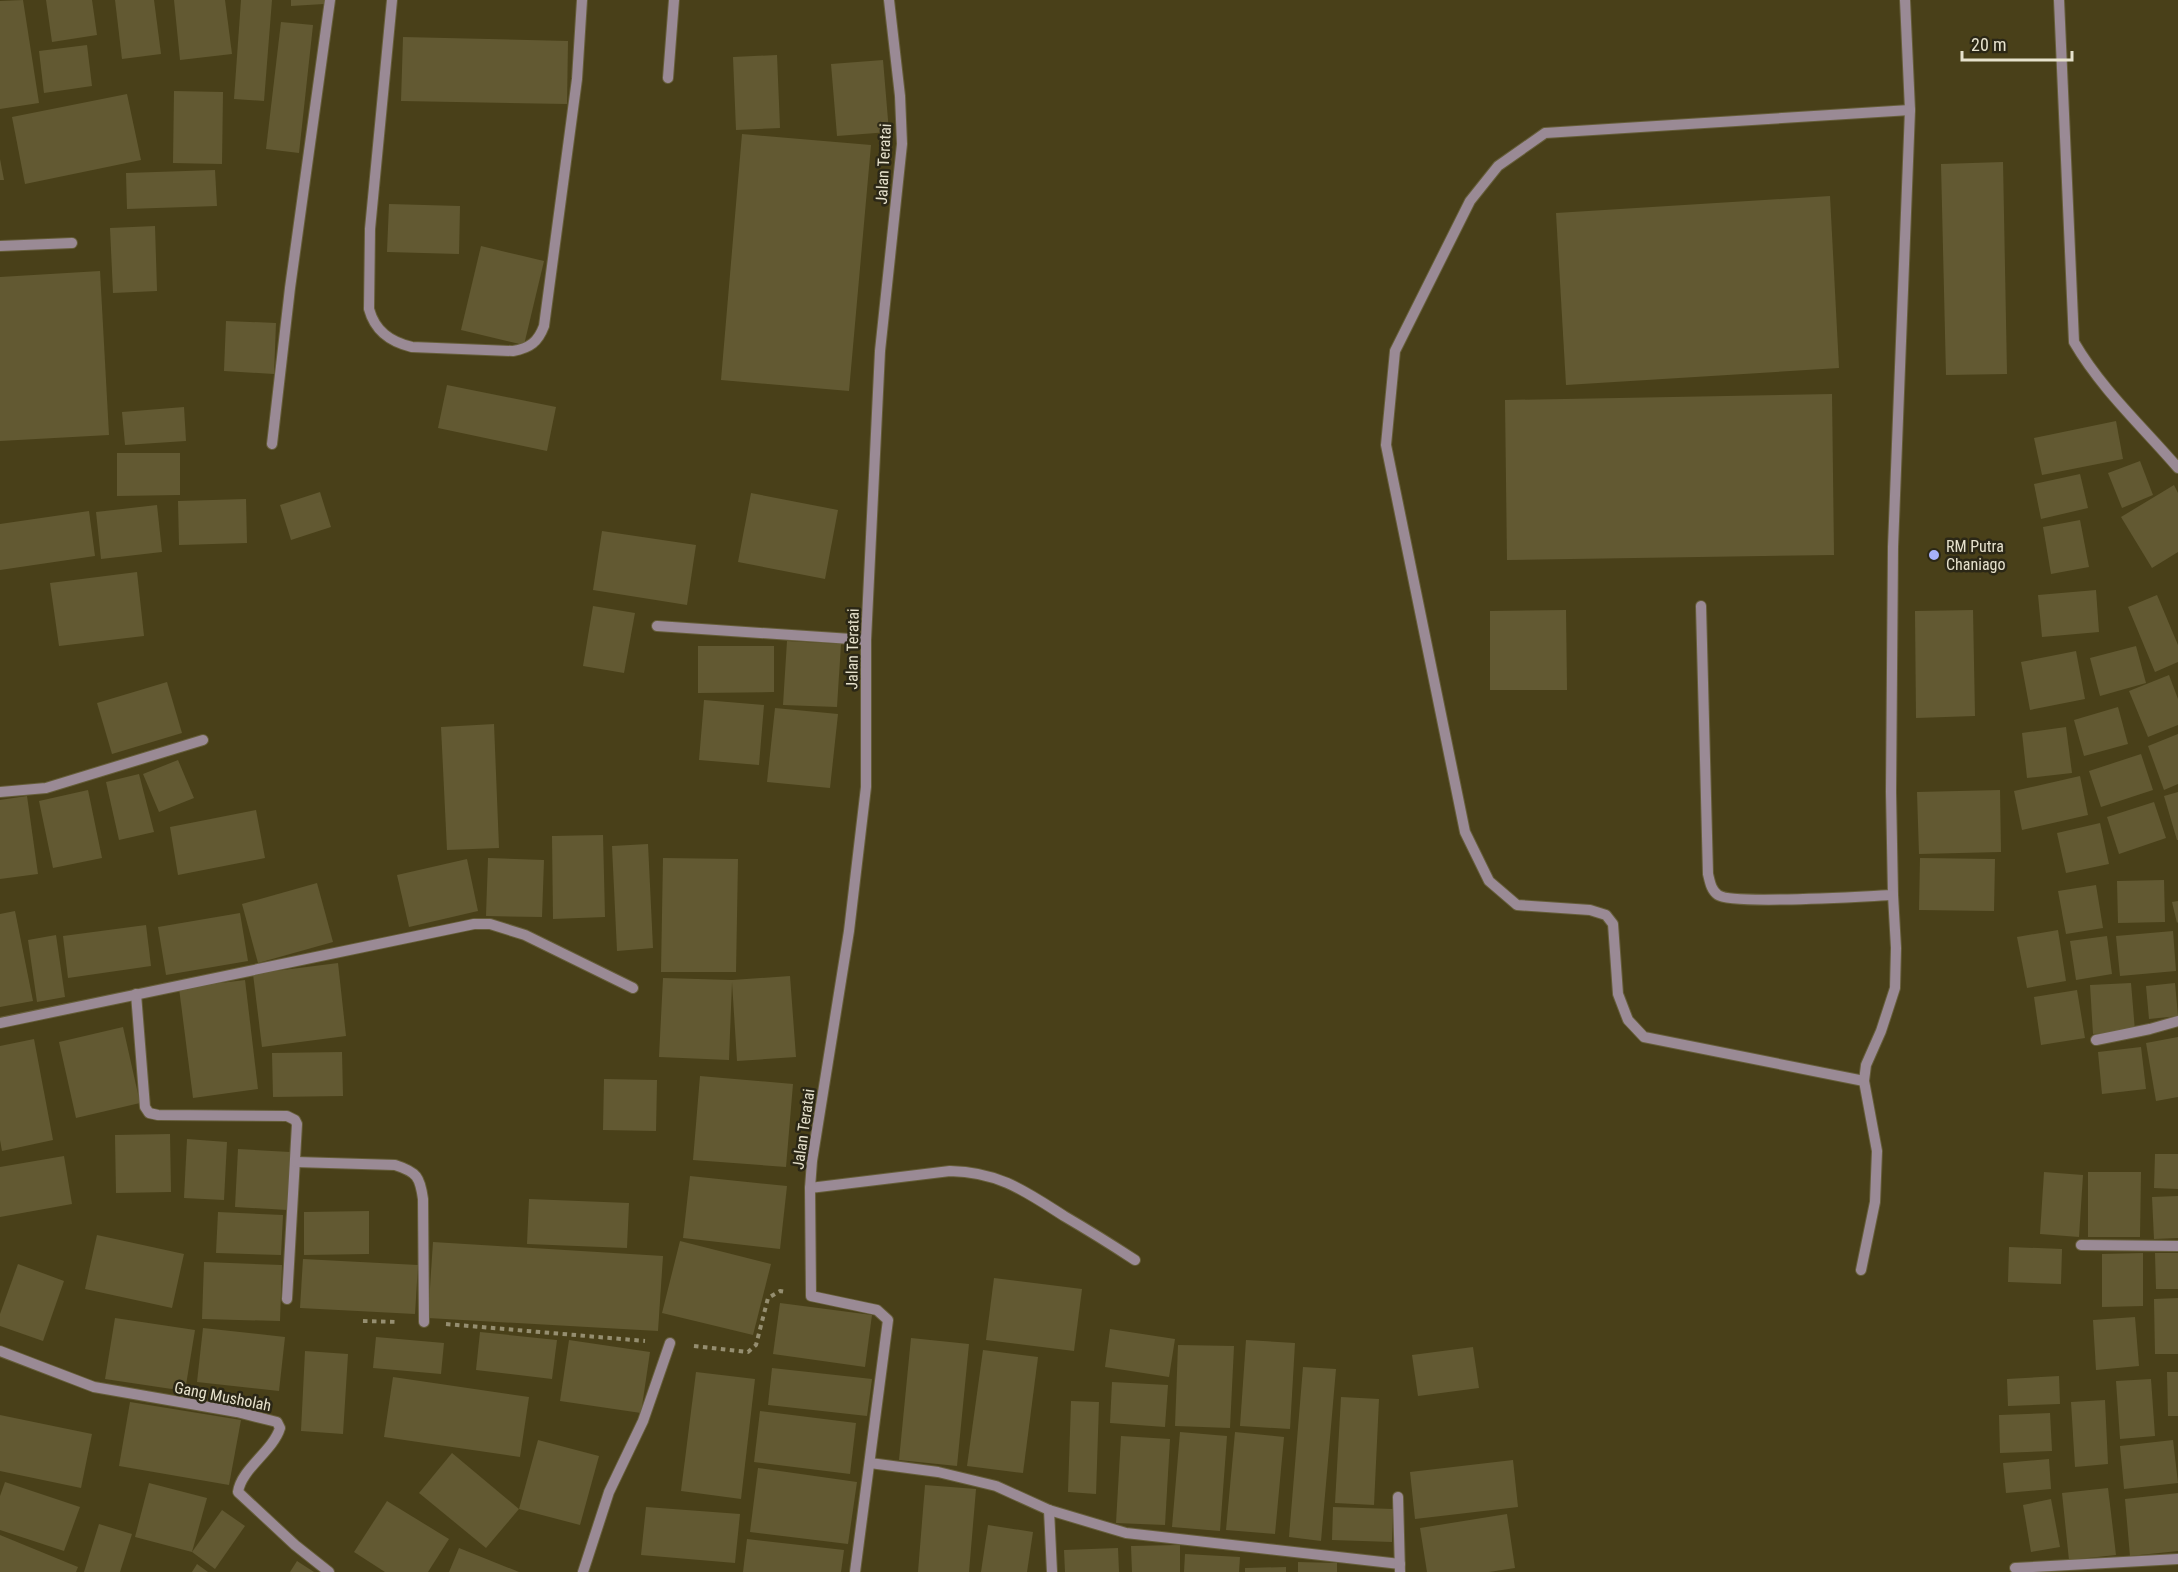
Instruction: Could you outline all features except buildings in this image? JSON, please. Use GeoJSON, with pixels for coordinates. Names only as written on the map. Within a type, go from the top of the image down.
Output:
{"type":"FeatureCollection","features":[{"type":"Feature","properties":{"kind":"street"},"geometry":{"type":"LineString","coordinates":[[272,444],[292,277],[330,0]]}},
{"type":"Feature","properties":{"kind":"street"},"geometry":{"type":"LineString","coordinates":[[392,0],[370,229],[369,309],[372,321],[387,338],[401,345],[513,351],[533,344],[540,336],[544,326],[577,79],[582,0]]}},
{"type":"Feature","properties":{"kind":"street"},"geometry":{"type":"LineString","coordinates":[[669,78],[674,0]]}},
{"type":"Feature","properties":{"kind":"street","name":"Jalan Teratai"},"geometry":{"type":"LineString","coordinates":[[811,1296],[812,1161],[849,931],[861,840],[866,777],[866,640],[880,351],[902,144],[900,96],[889,0]]}},
{"type":"Feature","properties":{"kind":"street"},"geometry":{"type":"LineString","coordinates":[[1861,1270],[1875,1202],[1877,1151],[1863,1081],[1866,1065],[1881,1031],[1895,988],[1896,948],[1891,792],[1893,547],[1910,110],[1905,0]]}},
{"type":"Feature","properties":{"kind":"street"},"geometry":{"type":"LineString","coordinates":[[2059,0],[2074,342],[2103,385],[2178,468]]}},
{"type":"Feature","properties":{"kind":"street"},"geometry":{"type":"LineString","coordinates":[[1863,1081],[1644,1037],[1628,1020],[1618,994],[1613,924],[1606,915],[1590,910],[1517,905],[1489,881],[1466,832],[1386,444],[1395,351],[1470,201],[1498,166],[1538,137],[1545,133],[1910,110]]}},
{"type":"Feature","properties":{"kind":"street"},"geometry":{"type":"LineString","coordinates":[[0,246],[72,243]]}},
{"type":"Feature","properties":{"kind":"street"},"geometry":{"type":"LineString","coordinates":[[1701,606],[1708,874],[1715,893],[1720,897],[1748,900],[1893,895]]}},
{"type":"Feature","properties":{"kind":"street"},"geometry":{"type":"LineString","coordinates":[[657,626],[866,640]]}},
{"type":"Feature","properties":{"kind":"street"},"geometry":{"type":"LineString","coordinates":[[0,792],[46,788],[203,740]]}},
{"type":"Feature","properties":{"kind":"street"},"geometry":{"type":"LineString","coordinates":[[0,1023],[474,924],[498,926],[525,935],[633,988]]}},
{"type":"Feature","properties":{"kind":"street"},"geometry":{"type":"LineString","coordinates":[[135,994],[147,1111],[158,1115],[287,1116],[295,1120],[297,1124],[287,1299]]}},
{"type":"Feature","properties":{"kind":"street"},"geometry":{"type":"LineString","coordinates":[[2096,1040],[2178,1021]]}},
{"type":"Feature","properties":{"kind":"street"},"geometry":{"type":"LineString","coordinates":[[296,1162],[395,1165],[411,1170],[420,1181],[423,1199],[424,1322]]}},
{"type":"Feature","properties":{"kind":"street"},"geometry":{"type":"LineString","coordinates":[[810,1188],[966,1171],[1016,1185],[1135,1260]]}},
{"type":"Feature","properties":{"kind":"street"},"geometry":{"type":"LineString","coordinates":[[2081,1245],[2178,1246]]}},
{"type":"Feature","properties":{"kind":"street"},"geometry":{"type":"LineString","coordinates":[[811,1296],[877,1310],[888,1320],[855,1572]]}},
{"type":"Feature","properties":{"kind":"street"},"geometry":{"type":"LineString","coordinates":[[583,1572],[609,1492],[643,1421],[669,1343]]}},
{"type":"Feature","properties":{"kind":"street","name":"Gang Musholah"},"geometry":{"type":"LineString","coordinates":[[0,1351],[66,1379],[94,1388],[237,1412],[277,1422],[280,1428],[277,1436],[249,1471],[239,1486],[238,1492],[295,1545],[329,1572]]}},
{"type":"Feature","properties":{"kind":"street"},"geometry":{"type":"LineString","coordinates":[[870,1463],[938,1472],[996,1486],[1049,1510],[1126,1533],[1400,1568],[1398,1497]]}},
{"type":"Feature","properties":{"kind":"street"},"geometry":{"type":"LineString","coordinates":[[1049,1510],[1052,1572]]}},
{"type":"Feature","properties":{"kind":"street"},"geometry":{"type":"LineString","coordinates":[[2015,1568],[2178,1559]]}},
{"type":"Feature","properties":{"kind":"path"},"geometry":{"type":"LineString","coordinates":[[363,1321],[424,1322],[748,1352],[756,1345],[768,1298],[780,1292],[811,1296]]}},
{"type":"Feature","properties":{"kind":"place","name":"RM Putra Chaniago"},"geometry":{"type":"Point","coordinates":[1934,555]}}]}
